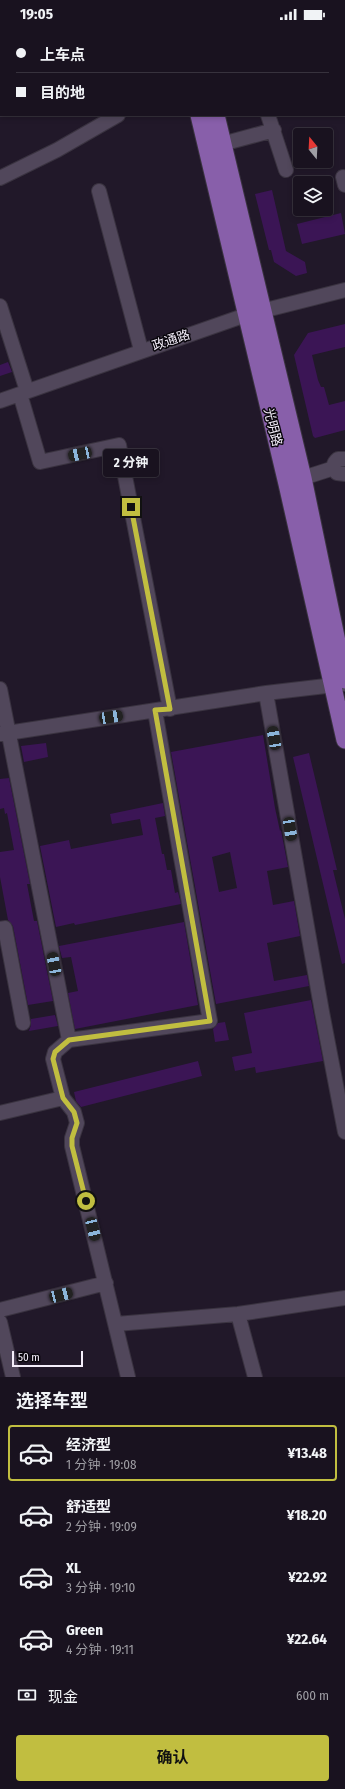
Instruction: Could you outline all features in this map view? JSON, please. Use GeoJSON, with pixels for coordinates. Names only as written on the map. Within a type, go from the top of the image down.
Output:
{"type":"FeatureCollection","features":[{"type":"Feature","properties":{"kind":"main road","name":"光明路"},"geometry":{"type":"LineString","coordinates":[[199,116],[287,484],[341,683]]}},
{"type":"Feature","properties":{"kind":"main road","name":"光明路"},"geometry":{"type":"LineString","coordinates":[[216,116],[303,478],[341,683],[345,740]]}},
{"type":"Feature","properties":{"kind":"street"},"geometry":{"type":"LineString","coordinates":[[0,178],[57,150],[116,116]]}},
{"type":"Feature","properties":{"kind":"street"},"geometry":{"type":"LineString","coordinates":[[268,116],[286,170]]}},
{"type":"Feature","properties":{"kind":"street"},"geometry":{"type":"LineString","coordinates":[[222,144],[274,130]]}},
{"type":"Feature","properties":{"kind":"street"},"geometry":{"type":"LineString","coordinates":[[99,191],[141,350]]}},
{"type":"Feature","properties":{"kind":"street","name":"政通路"},"geometry":{"type":"LineString","coordinates":[[0,401],[141,350],[246,315],[345,290]]}},
{"type":"Feature","properties":{"kind":"street"},"geometry":{"type":"LineString","coordinates":[[0,306],[24,393],[40,462],[119,445],[170,709]]}},
{"type":"Feature","properties":{"kind":"street"},"geometry":{"type":"LineString","coordinates":[[303,478],[340,471],[336,461],[341,458],[345,459]]}},
{"type":"Feature","properties":{"kind":"street"},"geometry":{"type":"LineString","coordinates":[[5,734],[266,693],[341,683]]}},
{"type":"Feature","properties":{"kind":"street"},"geometry":{"type":"LineString","coordinates":[[0,689],[5,734],[69,1040]]}},
{"type":"Feature","properties":{"kind":"street"},"geometry":{"type":"LineString","coordinates":[[266,693],[320,1004],[345,1132]]}},
{"type":"Feature","properties":{"kind":"street"},"geometry":{"type":"LineString","coordinates":[[128,1377],[72,1146],[72,1138],[77,1123],[76,1118],[74,1112],[63,1098],[53,1059],[55,1052],[69,1040],[210,1021],[155,710]]}},
{"type":"Feature","properties":{"kind":"street"},"geometry":{"type":"LineString","coordinates":[[0,929],[5,928],[23,1023]]}},
{"type":"Feature","properties":{"kind":"street"},"geometry":{"type":"LineString","coordinates":[[0,1113],[63,1098]]}},
{"type":"Feature","properties":{"kind":"street"},"geometry":{"type":"LineString","coordinates":[[0,1310],[106,1283]]}},
{"type":"Feature","properties":{"kind":"street"},"geometry":{"type":"LineString","coordinates":[[116,1324],[238,1314],[345,1298]]}},
{"type":"Feature","properties":{"kind":"street"},"geometry":{"type":"LineString","coordinates":[[238,1314],[256,1377]]}},
{"type":"Feature","properties":{"kind":"street"},"geometry":{"type":"LineString","coordinates":[[0,1322],[13,1377]]}},
{"type":"Feature","properties":{"kind":"building"},"geometry":{"type":"Polygon","coordinates":[[[272,190],[286,251],[305,262],[307,273],[296,276],[274,262],[271,250],[269,250],[255,194],[272,190]]]}},
{"type":"Feature","properties":{"kind":"building"},"geometry":{"type":"Polygon","coordinates":[[[341,213],[345,234],[302,244],[297,224],[341,213]]]}},
{"type":"Feature","properties":{"kind":"building"},"geometry":{"type":"Polygon","coordinates":[[[345,324],[345,347],[312,355],[318,380],[321,387],[324,387],[329,405],[345,401],[345,430],[315,438],[313,436],[294,355],[308,333],[345,324]]]}},
{"type":"Feature","properties":{"kind":"building"},"geometry":{"type":"Polygon","coordinates":[[[8,362],[12,372],[0,376],[0,365],[8,362]]]}},
{"type":"Feature","properties":{"kind":"building"},"geometry":{"type":"Polygon","coordinates":[[[263,735],[275,808],[288,867],[267,871],[273,905],[294,901],[300,936],[267,943],[274,981],[307,975],[309,986],[216,1004],[171,752],[263,735]],[[230,852],[212,857],[219,892],[237,888],[230,852]]]}},
{"type":"Feature","properties":{"kind":"building"},"geometry":{"type":"Polygon","coordinates":[[[46,743],[48,757],[24,762],[21,746],[46,743]]]}},
{"type":"Feature","properties":{"kind":"building"},"geometry":{"type":"Polygon","coordinates":[[[309,753],[337,870],[333,870],[345,919],[345,963],[342,964],[293,757],[309,753]]]}},
{"type":"Feature","properties":{"kind":"building"},"geometry":{"type":"Polygon","coordinates":[[[9,778],[30,884],[27,884],[34,921],[37,921],[53,1001],[28,1005],[13,926],[8,920],[0,877],[0,852],[14,850],[7,813],[5,814],[4,808],[0,809],[0,779],[9,778]]]}},
{"type":"Feature","properties":{"kind":"building"},"geometry":{"type":"Polygon","coordinates":[[[163,803],[165,816],[155,818],[162,854],[164,854],[167,870],[171,870],[175,893],[178,892],[181,904],[75,925],[74,923],[56,927],[40,846],[69,840],[71,849],[143,835],[140,819],[112,824],[110,814],[163,803]]]}},
{"type":"Feature","properties":{"kind":"building"},"geometry":{"type":"Polygon","coordinates":[[[184,922],[198,1005],[75,1029],[68,993],[78,991],[71,957],[62,958],[59,946],[184,922]]]}},
{"type":"Feature","properties":{"kind":"building"},"geometry":{"type":"Polygon","coordinates":[[[311,1000],[323,1061],[256,1073],[255,1067],[235,1071],[232,1057],[252,1053],[244,1013],[311,1000]]]}},
{"type":"Feature","properties":{"kind":"building"},"geometry":{"type":"Polygon","coordinates":[[[55,1015],[58,1026],[29,1031],[31,1019],[55,1015]]]}},
{"type":"Feature","properties":{"kind":"building"},"geometry":{"type":"Polygon","coordinates":[[[225,1022],[229,1040],[215,1042],[213,1029],[218,1023],[225,1022]]]}},
{"type":"Feature","properties":{"kind":"building"},"geometry":{"type":"Polygon","coordinates":[[[198,1061],[202,1076],[81,1107],[76,1101],[74,1092],[198,1061]]]}},
{"type":"Feature","properties":{"kind":"route"},"geometry":{"type":"LineString","coordinates":[[86,1201],[72,1146],[72,1138],[76,1131],[77,1123],[74,1112],[63,1098],[54,1067],[53,1059],[55,1052],[69,1040],[210,1021],[155,710],[170,709],[131,507]]}}]}
